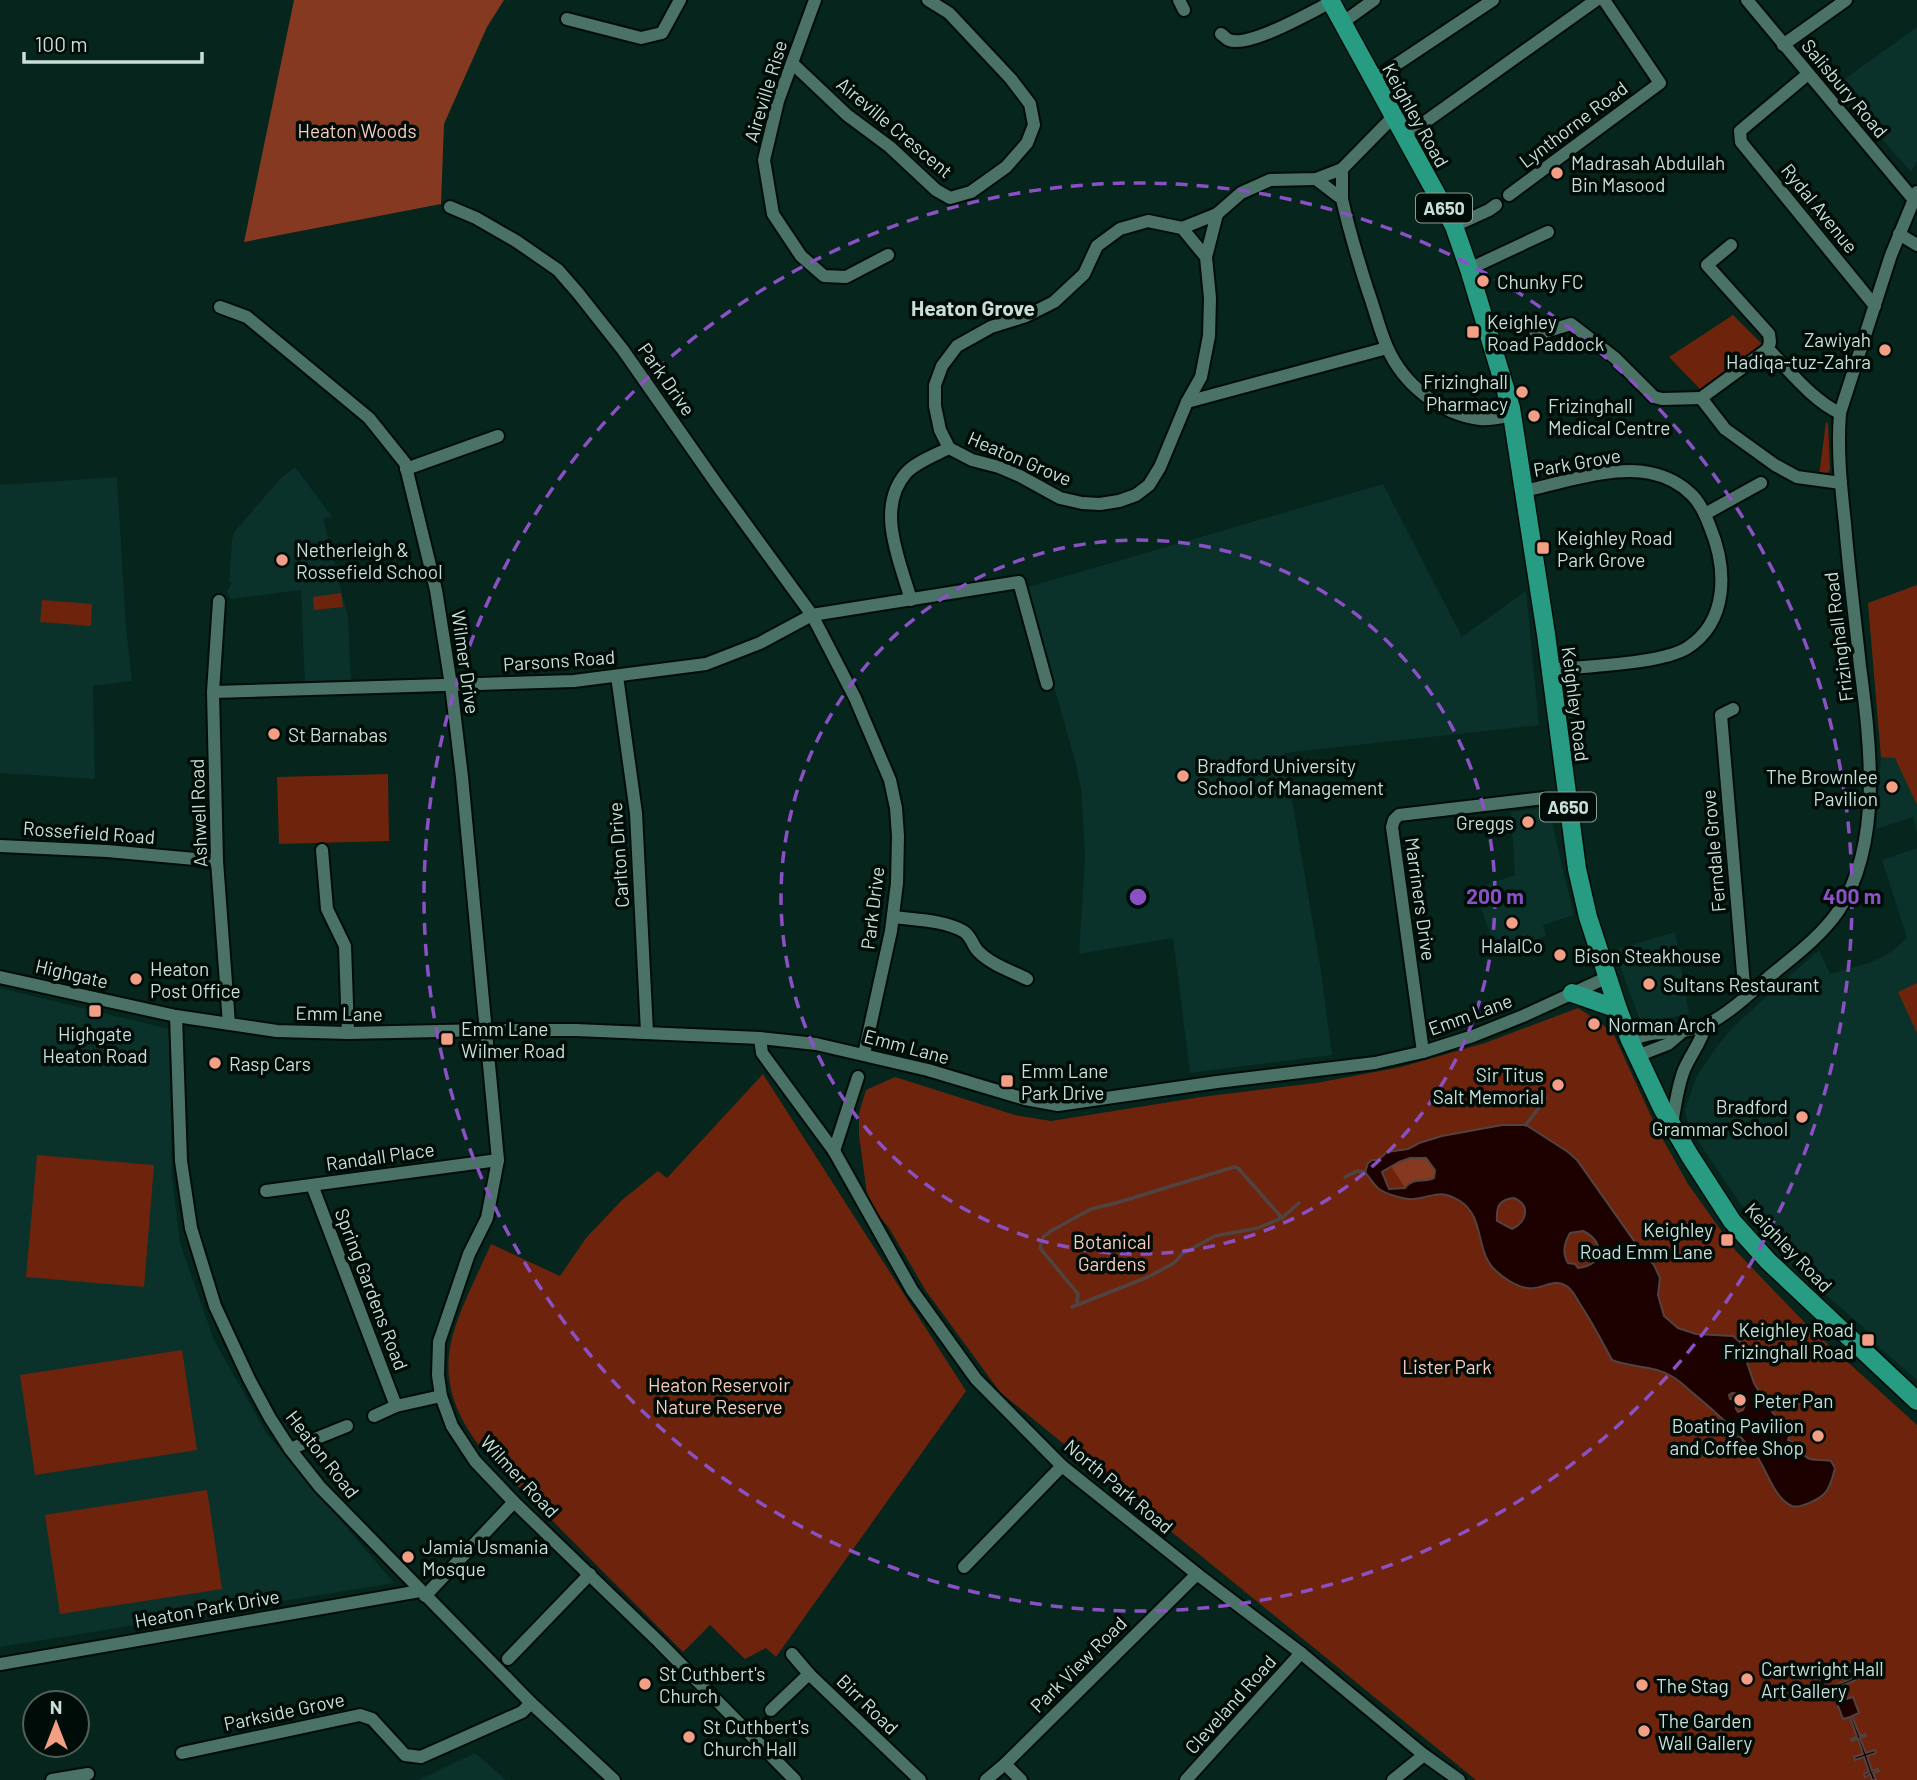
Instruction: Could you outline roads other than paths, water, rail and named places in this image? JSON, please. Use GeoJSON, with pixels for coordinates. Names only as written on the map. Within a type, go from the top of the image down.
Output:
{"type":"FeatureCollection","features":[{"type":"Feature","properties":{"kind":"highway","name":"A650"},"geometry":{"type":"LineString","coordinates":[[1330,1],[1342,23]]}},
{"type":"Feature","properties":{"kind":"highway","name":"Keighley Road"},"geometry":{"type":"LineString","coordinates":[[1342,23],[1454,226],[1512,415],[1551,670],[1577,869],[1588,917],[1618,1009],[1634,1048],[1672,1125],[1732,1221],[1768,1261],[1917,1401]]}},
{"type":"Feature","properties":{"kind":"highway"},"geometry":{"type":"LineString","coordinates":[[1572,993],[1618,1009]]}},
{"type":"Feature","properties":{"kind":"street"},"geometry":{"type":"LineString","coordinates":[[567,19],[641,38],[663,33],[680,0]]}},
{"type":"Feature","properties":{"kind":"street","name":"Aireville Rise"},"geometry":{"type":"LineString","coordinates":[[816,0],[778,101],[764,160],[773,214],[802,256],[824,276],[846,277],[888,255]]}},
{"type":"Feature","properties":{"kind":"street","name":"Aireville Crescent"},"geometry":{"type":"LineString","coordinates":[[792,63],[936,190],[950,198],[971,192],[1006,167],[1027,143],[1034,125],[1030,104],[1011,79],[949,13],[928,0]]}},
{"type":"Feature","properties":{"kind":"street"},"geometry":{"type":"LineString","coordinates":[[1342,23],[1374,0]]}},
{"type":"Feature","properties":{"kind":"street"},"geometry":{"type":"LineString","coordinates":[[1373,80],[1493,0]]}},
{"type":"Feature","properties":{"kind":"street"},"geometry":{"type":"LineString","coordinates":[[1404,137],[1596,0]]}},
{"type":"Feature","properties":{"kind":"street","name":"Lynthorne Road"},"geometry":{"type":"LineString","coordinates":[[1510,195],[1660,83],[1604,0]]}},
{"type":"Feature","properties":{"kind":"street","name":"Salisbury Road"},"geometry":{"type":"LineString","coordinates":[[1747,0],[1915,196]]}},
{"type":"Feature","properties":{"kind":"street"},"geometry":{"type":"LineString","coordinates":[[1783,45],[1846,0]]}},
{"type":"Feature","properties":{"kind":"street"},"geometry":{"type":"LineString","coordinates":[[1221,34],[1230,41],[1243,41],[1290,23],[1330,1]]}},
{"type":"Feature","properties":{"kind":"street","name":"Rydal Avenue"},"geometry":{"type":"LineString","coordinates":[[1808,74],[1740,131],[1741,142],[1875,306]]}},
{"type":"Feature","properties":{"kind":"street"},"geometry":{"type":"LineString","coordinates":[[1206,257],[1182,228],[1217,214],[1241,193],[1270,180],[1316,179],[1342,169],[1393,117]]}},
{"type":"Feature","properties":{"kind":"street"},"geometry":{"type":"LineString","coordinates":[[1342,169],[1342,199],[1350,236],[1387,348],[1407,380],[1431,400],[1456,412],[1480,419],[1512,415]]}},
{"type":"Feature","properties":{"kind":"street"},"geometry":{"type":"LineString","coordinates":[[1316,179],[1342,199]]}},
{"type":"Feature","properties":{"kind":"street","name":"Frizinghall Road"},"geometry":{"type":"LineString","coordinates":[[1634,1048],[1649,1034],[1682,1032],[1706,1025],[1729,1011],[1821,931],[1839,911],[1851,890],[1859,867],[1866,837],[1870,767],[1841,483],[1840,413],[1899,234],[1915,196]]}},
{"type":"Feature","properties":{"kind":"street"},"geometry":{"type":"LineString","coordinates":[[1454,226],[1489,211],[1496,205]]}},
{"type":"Feature","properties":{"kind":"street","name":"Park Drive"},"geometry":{"type":"LineString","coordinates":[[450,207],[476,218],[516,241],[558,270],[624,350],[812,615],[855,698],[890,780],[898,836],[894,917],[864,1054]]}},
{"type":"Feature","properties":{"kind":"street","name":"Heaton Grove"},"geometry":{"type":"LineString","coordinates":[[1182,228],[1148,221],[1120,229],[1097,246],[1084,274],[1054,302],[1026,316],[991,327],[957,346],[942,366],[935,384],[935,406],[940,430],[949,448],[972,460],[1020,476],[1060,498],[1082,503],[1119,501],[1136,495],[1149,485],[1160,467],[1187,402],[1201,377],[1209,336],[1210,298],[1206,257],[1217,214]]}},
{"type":"Feature","properties":{"kind":"street"},"geometry":{"type":"LineString","coordinates":[[1469,270],[1548,232]]}},
{"type":"Feature","properties":{"kind":"street"},"geometry":{"type":"LineString","coordinates":[[1899,234],[1917,246]]}},
{"type":"Feature","properties":{"kind":"street"},"geometry":{"type":"LineString","coordinates":[[1535,335],[1571,324],[1615,358],[1654,397],[1701,398],[1768,349],[1770,342],[1769,334],[1707,265],[1731,245]]}},
{"type":"Feature","properties":{"kind":"street","name":"Wilmer Drive"},"geometry":{"type":"LineString","coordinates":[[220,307],[247,317],[369,418],[405,463],[436,590],[451,685],[486,1030]]}},
{"type":"Feature","properties":{"kind":"street"},"geometry":{"type":"LineString","coordinates":[[1187,402],[1387,348]]}},
{"type":"Feature","properties":{"kind":"street"},"geometry":{"type":"LineString","coordinates":[[1768,349],[1818,398],[1840,413]]}},
{"type":"Feature","properties":{"kind":"street"},"geometry":{"type":"LineString","coordinates":[[1701,398],[1725,429],[1775,465],[1797,477],[1841,483]]}},
{"type":"Feature","properties":{"kind":"street"},"geometry":{"type":"LineString","coordinates":[[406,469],[498,436]]}},
{"type":"Feature","properties":{"kind":"street","name":"Heaton Grove"},"geometry":{"type":"LineString","coordinates":[[911,600],[892,534],[892,506],[897,489],[907,472],[949,448]]}},
{"type":"Feature","properties":{"kind":"street","name":"Park Grove"},"geometry":{"type":"LineString","coordinates":[[1524,491],[1611,472],[1650,472],[1682,486],[1694,497],[1705,514],[1719,557],[1722,594],[1710,624],[1700,638],[1686,649],[1665,656],[1551,670]]}},
{"type":"Feature","properties":{"kind":"street"},"geometry":{"type":"LineString","coordinates":[[1705,514],[1761,483]]}},
{"type":"Feature","properties":{"kind":"street"},"geometry":{"type":"LineString","coordinates":[[812,615],[1019,582],[1048,684]]}},
{"type":"Feature","properties":{"kind":"street","name":"Ashwell Road"},"geometry":{"type":"LineString","coordinates":[[219,601],[213,692],[218,861],[229,1024]]}},
{"type":"Feature","properties":{"kind":"street","name":"Parsons Road"},"geometry":{"type":"LineString","coordinates":[[213,692],[574,681],[617,676],[706,664],[760,643],[812,615]]}},
{"type":"Feature","properties":{"kind":"street","name":"Carlton Drive"},"geometry":{"type":"LineString","coordinates":[[617,676],[636,813],[647,1032]]}},
{"type":"Feature","properties":{"kind":"street","name":"Ferndale Grove"},"geometry":{"type":"LineString","coordinates":[[1734,709],[1721,715],[1745,997]]}},
{"type":"Feature","properties":{"kind":"street","name":"Marriners Drive"},"geometry":{"type":"LineString","coordinates":[[1423,1052],[1392,827],[1394,820],[1399,815],[1544,798]]}},
{"type":"Feature","properties":{"kind":"street","name":"Rossefield Road"},"geometry":{"type":"LineString","coordinates":[[0,846],[107,851],[218,861]]}},
{"type":"Feature","properties":{"kind":"street"},"geometry":{"type":"LineString","coordinates":[[323,850],[327,909],[345,946],[348,1033]]}},
{"type":"Feature","properties":{"kind":"street"},"geometry":{"type":"LineString","coordinates":[[894,917],[941,923],[965,932],[974,947],[989,961],[1027,979]]}},
{"type":"Feature","properties":{"kind":"street","name":"Highgate"},"geometry":{"type":"LineString","coordinates":[[0,976],[176,1016]]}},
{"type":"Feature","properties":{"kind":"street","name":"Emm Lane"},"geometry":{"type":"LineString","coordinates":[[176,1016],[277,1031],[647,1032],[760,1038],[816,1044],[864,1054],[1025,1099],[1058,1105],[1375,1063],[1423,1052],[1523,1016],[1608,977]]}},
{"type":"Feature","properties":{"kind":"street","name":"Heaton Road"},"geometry":{"type":"LineString","coordinates":[[176,1016],[181,1161],[191,1228],[215,1306],[270,1418],[320,1487],[531,1703],[614,1780]]}},
{"type":"Feature","properties":{"kind":"street"},"geometry":{"type":"LineString","coordinates":[[1672,1125],[1681,1079],[1702,1040],[1706,1025]]}},
{"type":"Feature","properties":{"kind":"street","name":"Wilmer Road"},"geometry":{"type":"LineString","coordinates":[[486,1030],[498,1160],[487,1219],[469,1254],[439,1342],[438,1376],[441,1396],[452,1426],[475,1461],[514,1502],[590,1574],[794,1780]]}},
{"type":"Feature","properties":{"kind":"street"},"geometry":{"type":"LineString","coordinates":[[760,1038],[762,1053],[834,1150]]}},
{"type":"Feature","properties":{"kind":"street"},"geometry":{"type":"LineString","coordinates":[[834,1150],[858,1077]]}},
{"type":"Feature","properties":{"kind":"street","name":"North Park Road"},"geometry":{"type":"LineString","coordinates":[[834,1150],[912,1290],[976,1379],[1062,1466],[1301,1653],[1424,1755],[1459,1780]]}},
{"type":"Feature","properties":{"kind":"street","name":"Randall Place"},"geometry":{"type":"LineString","coordinates":[[266,1191],[498,1160]]}},
{"type":"Feature","properties":{"kind":"street","name":"Spring Gardens Road"},"geometry":{"type":"LineString","coordinates":[[312,1185],[396,1406]]}},
{"type":"Feature","properties":{"kind":"street"},"geometry":{"type":"LineString","coordinates":[[374,1416],[396,1406],[441,1396]]}},
{"type":"Feature","properties":{"kind":"street"},"geometry":{"type":"LineString","coordinates":[[290,1449],[347,1426]]}},
{"type":"Feature","properties":{"kind":"street"},"geometry":{"type":"LineString","coordinates":[[964,1567],[1062,1466]]}},
{"type":"Feature","properties":{"kind":"street"},"geometry":{"type":"LineString","coordinates":[[423,1594],[514,1502]]}},
{"type":"Feature","properties":{"kind":"street"},"geometry":{"type":"LineString","coordinates":[[508,1659],[590,1574]]}},
{"type":"Feature","properties":{"kind":"street","name":"Park View Road"},"geometry":{"type":"LineString","coordinates":[[986,1780],[1197,1574]]}},
{"type":"Feature","properties":{"kind":"street","name":"Heaton Park Drive"},"geometry":{"type":"LineString","coordinates":[[0,1664],[423,1594]]}},
{"type":"Feature","properties":{"kind":"street","name":"Cleveland Road"},"geometry":{"type":"LineString","coordinates":[[1186,1780],[1301,1653]]}},
{"type":"Feature","properties":{"kind":"street","name":"Birr Road"},"geometry":{"type":"LineString","coordinates":[[792,1654],[920,1780]]}},
{"type":"Feature","properties":{"kind":"street"},"geometry":{"type":"LineString","coordinates":[[771,1710],[810,1674]]}},
{"type":"Feature","properties":{"kind":"street","name":"Parkside Grove"},"geometry":{"type":"LineString","coordinates":[[182,1753],[360,1715],[372,1719],[405,1755],[421,1757],[522,1712],[531,1703]]}},
{"type":"Feature","properties":{"kind":"street"},"geometry":{"type":"LineString","coordinates":[[1393,1780],[1424,1755]]}},
{"type":"Feature","properties":{"kind":"street"},"geometry":{"type":"LineString","coordinates":[[1005,1763],[1021,1780]]}},
{"type":"Feature","properties":{"kind":"street"},"geometry":{"type":"LineString","coordinates":[[52,1780],[88,1774]]}},
{"type":"Feature","properties":{"kind":"waterway"},"geometry":{"type":"LineString","coordinates":[[1526,1125],[1546,1098]]}},
{"type":"Feature","properties":{"kind":"waterway"},"geometry":{"type":"LineString","coordinates":[[1077,1305],[1078,1294],[1040,1248],[1043,1237],[1091,1209],[1234,1167],[1238,1168],[1282,1218]]}},
{"type":"Feature","properties":{"kind":"waterway"},"geometry":{"type":"LineString","coordinates":[[1345,1177],[1357,1171],[1365,1172]]}},
{"type":"Feature","properties":{"kind":"waterway"},"geometry":{"type":"LineString","coordinates":[[1072,1307],[1148,1277],[1215,1236],[1258,1228],[1282,1218],[1299,1203]]}},
{"type":"Feature","properties":{"kind":"place","name":"Madrasah Abdullah Bin Masood"},"geometry":{"type":"Point","coordinates":[1557,173]}},
{"type":"Feature","properties":{"kind":"place","name":"Chunky FC"},"geometry":{"type":"Point","coordinates":[1483,281]}},
{"type":"Feature","properties":{"kind":"place","name":"Keighley Road Paddock"},"geometry":{"type":"Point","coordinates":[1473,332]}},
{"type":"Feature","properties":{"kind":"place","name":"Zawiyah Hadiqa-tuz-Zahra"},"geometry":{"type":"Point","coordinates":[1885,350]}},
{"type":"Feature","properties":{"kind":"place","name":"Frizinghall Pharmacy"},"geometry":{"type":"Point","coordinates":[1522,392]}},
{"type":"Feature","properties":{"kind":"place","name":"Frizinghall Medical Centre"},"geometry":{"type":"Point","coordinates":[1534,416]}},
{"type":"Feature","properties":{"kind":"place","name":"Keighley Road Park Grove"},"geometry":{"type":"Point","coordinates":[1543,548]}},
{"type":"Feature","properties":{"kind":"place","name":"Netherleigh & Rossefield School"},"geometry":{"type":"Point","coordinates":[282,560]}},
{"type":"Feature","properties":{"kind":"place","name":"St Barnabas"},"geometry":{"type":"Point","coordinates":[274,734]}},
{"type":"Feature","properties":{"kind":"place","name":"Bradford University School of Management"},"geometry":{"type":"Point","coordinates":[1183,776]}},
{"type":"Feature","properties":{"kind":"place","name":"The Brownlee Pavilion"},"geometry":{"type":"Point","coordinates":[1892,787]}},
{"type":"Feature","properties":{"kind":"place","name":"Greggs"},"geometry":{"type":"Point","coordinates":[1528,822]}},
{"type":"Feature","properties":{"kind":"place","name":"HalalCo"},"geometry":{"type":"Point","coordinates":[1512,923]}},
{"type":"Feature","properties":{"kind":"place","name":"Bison Steakhouse"},"geometry":{"type":"Point","coordinates":[1560,955]}},
{"type":"Feature","properties":{"kind":"place","name":"Heaton Post Office"},"geometry":{"type":"Point","coordinates":[136,979]}},
{"type":"Feature","properties":{"kind":"place","name":"Sultans Restaurant"},"geometry":{"type":"Point","coordinates":[1649,984]}},
{"type":"Feature","properties":{"kind":"place","name":"Highgate Heaton Road"},"geometry":{"type":"Point","coordinates":[95,1011]}},
{"type":"Feature","properties":{"kind":"place","name":"Norman Arch"},"geometry":{"type":"Point","coordinates":[1594,1024]}},
{"type":"Feature","properties":{"kind":"place","name":"Emm Lane Wilmer Road"},"geometry":{"type":"Point","coordinates":[447,1039]}},
{"type":"Feature","properties":{"kind":"place","name":"Rasp Cars"},"geometry":{"type":"Point","coordinates":[215,1063]}},
{"type":"Feature","properties":{"kind":"place","name":"Emm Lane Park Drive"},"geometry":{"type":"Point","coordinates":[1007,1081]}},
{"type":"Feature","properties":{"kind":"place","name":"Sir Titus Salt Memorial"},"geometry":{"type":"Point","coordinates":[1558,1085]}},
{"type":"Feature","properties":{"kind":"place","name":"Bradford Grammar School"},"geometry":{"type":"Point","coordinates":[1802,1117]}},
{"type":"Feature","properties":{"kind":"place","name":"Keighley Road Emm Lane"},"geometry":{"type":"Point","coordinates":[1727,1240]}},
{"type":"Feature","properties":{"kind":"place","name":"Keighley Road Frizinghall Road"},"geometry":{"type":"Point","coordinates":[1868,1340]}},
{"type":"Feature","properties":{"kind":"place","name":"Peter Pan"},"geometry":{"type":"Point","coordinates":[1740,1400]}},
{"type":"Feature","properties":{"kind":"place","name":"Boating Pavilion and Coffee Shop"},"geometry":{"type":"Point","coordinates":[1818,1436]}},
{"type":"Feature","properties":{"kind":"place","name":"Jamia Usmania Mosque"},"geometry":{"type":"Point","coordinates":[408,1557]}},
{"type":"Feature","properties":{"kind":"place","name":"Cartwright Hall Art Gallery"},"geometry":{"type":"Point","coordinates":[1747,1679]}},
{"type":"Feature","properties":{"kind":"place","name":"St Cuthbert's Church"},"geometry":{"type":"Point","coordinates":[645,1684]}},
{"type":"Feature","properties":{"kind":"place","name":"The Stag"},"geometry":{"type":"Point","coordinates":[1642,1685]}},
{"type":"Feature","properties":{"kind":"place","name":"The Garden Wall Gallery"},"geometry":{"type":"Point","coordinates":[1644,1731]}},
{"type":"Feature","properties":{"kind":"place","name":"St Cuthbert's Church Hall"},"geometry":{"type":"Point","coordinates":[689,1737]}},
{"type":"Feature","properties":{"kind":"district","name":"Heaton Grove"},"geometry":{"type":"Point","coordinates":[973,307]}},
{"type":"Feature","properties":{"kind":"park label","name":"Heaton Woods"},"geometry":{"type":"Point","coordinates":[357,130]}},
{"type":"Feature","properties":{"kind":"park label","name":"Botanical Gardens"},"geometry":{"type":"Point","coordinates":[1112,1252]}},
{"type":"Feature","properties":{"kind":"park label","name":"Lister Park"},"geometry":{"type":"Point","coordinates":[1447,1366]}},
{"type":"Feature","properties":{"kind":"park label","name":"Heaton Reservoir Nature Reserve"},"geometry":{"type":"Point","coordinates":[719,1395]}}]}
